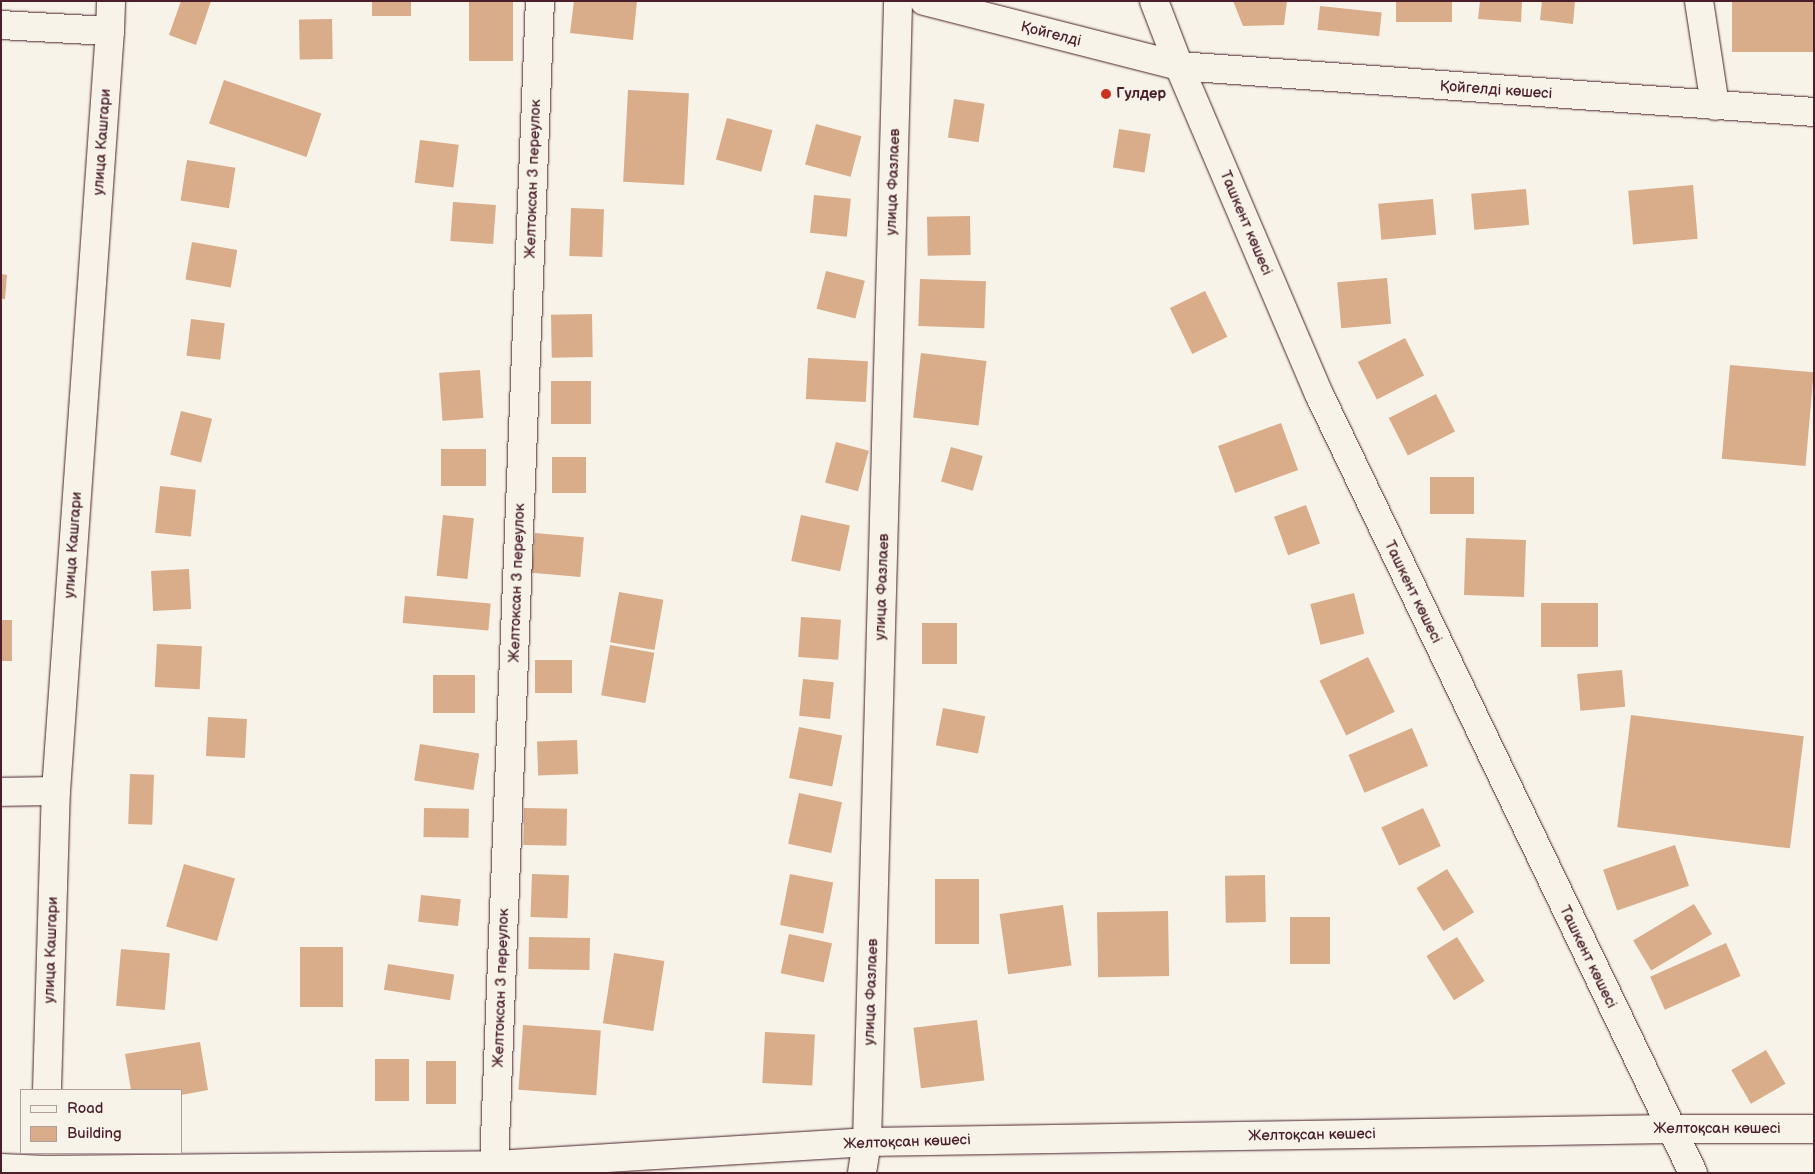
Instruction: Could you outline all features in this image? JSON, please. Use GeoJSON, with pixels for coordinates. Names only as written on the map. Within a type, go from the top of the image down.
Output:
{"type":"FeatureCollection","features":[{"type":"Feature","properties":{"kind":"street","name":"улица Кашгари"},"geometry":{"type":"LineString","coordinates":[[48,1089],[56,791],[110,31],[110,1]]}},
{"type":"Feature","properties":{"kind":"street","name":"Желтоксан 3 переулок"},"geometry":{"type":"LineString","coordinates":[[494,1165],[540,1]]}},
{"type":"Feature","properties":{"kind":"street","name":"улица Фазлаев"},"geometry":{"type":"LineString","coordinates":[[862,1173],[867,1142],[898,1]]}},
{"type":"Feature","properties":{"kind":"street","name":"Қойгелді"},"geometry":{"type":"LineString","coordinates":[[924,1],[1179,66]]}},
{"type":"Feature","properties":{"kind":"street","name":"Ташкент көшесі"},"geometry":{"type":"LineString","coordinates":[[1154,1],[1179,66],[1319,394],[1670,1129],[1693,1173]]}},
{"type":"Feature","properties":{"kind":"street"},"geometry":{"type":"LineString","coordinates":[[1699,1],[1715,106]]}},
{"type":"Feature","properties":{"kind":"street"},"geometry":{"type":"LineString","coordinates":[[1,25],[110,31]]}},
{"type":"Feature","properties":{"kind":"street","name":"Қойгелді көшесі"},"geometry":{"type":"LineString","coordinates":[[1179,66],[1814,112]]}},
{"type":"Feature","properties":{"kind":"street"},"geometry":{"type":"LineString","coordinates":[[1,792],[56,791]]}},
{"type":"Feature","properties":{"kind":"street","name":"Желтоқсан көшесі"},"geometry":{"type":"LineString","coordinates":[[1,1168],[46,1161],[494,1165],[867,1142],[1814,1128]]}},
{"type":"Feature","properties":{"kind":"building"},"geometry":{"type":"Polygon","coordinates":[[[181,1],[211,1],[196,45],[169,35],[181,1]]]}},
{"type":"Feature","properties":{"kind":"building"},"geometry":{"type":"Polygon","coordinates":[[[372,1],[411,1],[411,16],[372,16],[372,1]]]}},
{"type":"Feature","properties":{"kind":"building"},"geometry":{"type":"Polygon","coordinates":[[[469,1],[513,1],[513,61],[469,61],[469,1]]]}},
{"type":"Feature","properties":{"kind":"building"},"geometry":{"type":"Polygon","coordinates":[[[574,1],[637,1],[633,40],[570,33],[574,1]]]}},
{"type":"Feature","properties":{"kind":"building"},"geometry":{"type":"Polygon","coordinates":[[[1233,1],[1287,1],[1284,25],[1243,26],[1233,1]]]}},
{"type":"Feature","properties":{"kind":"building"},"geometry":{"type":"Polygon","coordinates":[[[1396,1],[1452,1],[1452,22],[1396,22],[1396,1]]]}},
{"type":"Feature","properties":{"kind":"building"},"geometry":{"type":"Polygon","coordinates":[[[1480,1],[1522,1],[1521,22],[1478,19],[1480,1]]]}},
{"type":"Feature","properties":{"kind":"building"},"geometry":{"type":"Polygon","coordinates":[[[1542,1],[1575,1],[1573,24],[1540,20],[1542,1]]]}},
{"type":"Feature","properties":{"kind":"building"},"geometry":{"type":"Polygon","coordinates":[[[1732,1],[1814,1],[1814,52],[1732,52],[1732,1]]]}},
{"type":"Feature","properties":{"kind":"building"},"geometry":{"type":"Polygon","coordinates":[[[1320,6],[1382,12],[1379,36],[1317,30],[1320,6]]]}},
{"type":"Feature","properties":{"kind":"building"},"geometry":{"type":"Polygon","coordinates":[[[332,19],[333,59],[300,60],[299,20],[332,19]]]}},
{"type":"Feature","properties":{"kind":"building"},"geometry":{"type":"Polygon","coordinates":[[[224,80],[321,114],[306,157],[209,123],[224,80]]]}},
{"type":"Feature","properties":{"kind":"building"},"geometry":{"type":"Polygon","coordinates":[[[628,90],[689,93],[684,185],[623,182],[628,90]]]}},
{"type":"Feature","properties":{"kind":"building"},"geometry":{"type":"Polygon","coordinates":[[[954,99],[985,104],[979,142],[948,138],[954,99]]]}},
{"type":"Feature","properties":{"kind":"building"},"geometry":{"type":"Polygon","coordinates":[[[727,118],[772,130],[761,172],[716,160],[727,118]]]}},
{"type":"Feature","properties":{"kind":"building"},"geometry":{"type":"Polygon","coordinates":[[[816,124],[861,136],[851,177],[805,165],[816,124]]]}},
{"type":"Feature","properties":{"kind":"building"},"geometry":{"type":"Polygon","coordinates":[[[1119,129],[1151,134],[1145,173],[1113,168],[1119,129]]]}},
{"type":"Feature","properties":{"kind":"building"},"geometry":{"type":"Polygon","coordinates":[[[420,140],[459,145],[453,187],[415,183],[420,140]]]}},
{"type":"Feature","properties":{"kind":"building"},"geometry":{"type":"Polygon","coordinates":[[[187,160],[235,168],[229,208],[181,200],[187,160]]]}},
{"type":"Feature","properties":{"kind":"building"},"geometry":{"type":"Polygon","coordinates":[[[1693,185],[1698,239],[1633,244],[1628,191],[1693,185]]]}},
{"type":"Feature","properties":{"kind":"building"},"geometry":{"type":"Polygon","coordinates":[[[1526,189],[1529,225],[1474,230],[1471,194],[1526,189]]]}},
{"type":"Feature","properties":{"kind":"building"},"geometry":{"type":"Polygon","coordinates":[[[814,195],[851,199],[847,237],[810,233],[814,195]]]}},
{"type":"Feature","properties":{"kind":"building"},"geometry":{"type":"Polygon","coordinates":[[[1433,199],[1436,235],[1381,240],[1378,204],[1433,199]]]}},
{"type":"Feature","properties":{"kind":"building"},"geometry":{"type":"Polygon","coordinates":[[[453,202],[496,205],[493,244],[450,241],[453,202]]]}},
{"type":"Feature","properties":{"kind":"building"},"geometry":{"type":"Polygon","coordinates":[[[571,208],[604,209],[602,257],[569,256],[571,208]]]}},
{"type":"Feature","properties":{"kind":"building"},"geometry":{"type":"Polygon","coordinates":[[[970,216],[971,255],[928,256],[927,217],[970,216]]]}},
{"type":"Feature","properties":{"kind":"building"},"geometry":{"type":"Polygon","coordinates":[[[192,242],[237,250],[231,287],[185,279],[192,242]]]}},
{"type":"Feature","properties":{"kind":"building"},"geometry":{"type":"Polygon","coordinates":[[[826,271],[865,281],[855,319],[817,309],[826,271]]]}},
{"type":"Feature","properties":{"kind":"building"},"geometry":{"type":"Polygon","coordinates":[[[1,274],[7,275],[5,299],[1,299],[1,274]]]}},
{"type":"Feature","properties":{"kind":"building"},"geometry":{"type":"Polygon","coordinates":[[[1387,278],[1391,324],[1341,328],[1337,282],[1387,278]]]}},
{"type":"Feature","properties":{"kind":"building"},"geometry":{"type":"Polygon","coordinates":[[[920,279],[986,281],[984,328],[918,326],[920,279]]]}},
{"type":"Feature","properties":{"kind":"building"},"geometry":{"type":"Polygon","coordinates":[[[1205,291],[1227,337],[1192,354],[1170,308],[1205,291]]]}},
{"type":"Feature","properties":{"kind":"building"},"geometry":{"type":"Polygon","coordinates":[[[592,314],[593,357],[552,358],[551,315],[592,314]]]}},
{"type":"Feature","properties":{"kind":"building"},"geometry":{"type":"Polygon","coordinates":[[[191,319],[225,323],[220,360],[186,356],[191,319]]]}},
{"type":"Feature","properties":{"kind":"building"},"geometry":{"type":"Polygon","coordinates":[[[1405,338],[1424,375],[1377,399],[1358,362],[1405,338]]]}},
{"type":"Feature","properties":{"kind":"building"},"geometry":{"type":"Polygon","coordinates":[[[921,353],[987,361],[979,426],[913,418],[921,353]]]}},
{"type":"Feature","properties":{"kind":"building"},"geometry":{"type":"Polygon","coordinates":[[[808,358],[868,361],[866,402],[806,399],[808,358]]]}},
{"type":"Feature","properties":{"kind":"building"},"geometry":{"type":"Polygon","coordinates":[[[1730,365],[1814,372],[1805,466],[1722,459],[1730,365]]]}},
{"type":"Feature","properties":{"kind":"building"},"geometry":{"type":"Polygon","coordinates":[[[480,370],[483,418],[442,421],[439,373],[480,370]]]}},
{"type":"Feature","properties":{"kind":"building"},"geometry":{"type":"Polygon","coordinates":[[[551,381],[591,381],[591,424],[551,424],[551,381]]]}},
{"type":"Feature","properties":{"kind":"building"},"geometry":{"type":"Polygon","coordinates":[[[1436,394],[1455,431],[1408,455],[1389,418],[1436,394]]]}},
{"type":"Feature","properties":{"kind":"building"},"geometry":{"type":"Polygon","coordinates":[[[181,411],[212,419],[201,462],[170,455],[181,411]]]}},
{"type":"Feature","properties":{"kind":"building"},"geometry":{"type":"Polygon","coordinates":[[[1281,423],[1298,470],[1235,493],[1218,446],[1281,423]]]}},
{"type":"Feature","properties":{"kind":"building"},"geometry":{"type":"Polygon","coordinates":[[[836,442],[869,451],[858,491],[825,483],[836,442]]]}},
{"type":"Feature","properties":{"kind":"building"},"geometry":{"type":"Polygon","coordinates":[[[951,447],[983,456],[973,491],[941,482],[951,447]]]}},
{"type":"Feature","properties":{"kind":"building"},"geometry":{"type":"Polygon","coordinates":[[[441,449],[486,449],[486,486],[441,486],[441,449]]]}},
{"type":"Feature","properties":{"kind":"building"},"geometry":{"type":"Polygon","coordinates":[[[552,457],[586,457],[586,493],[552,493],[552,457]]]}},
{"type":"Feature","properties":{"kind":"building"},"geometry":{"type":"Polygon","coordinates":[[[1430,477],[1474,477],[1474,514],[1430,514],[1430,477]]]}},
{"type":"Feature","properties":{"kind":"building"},"geometry":{"type":"Polygon","coordinates":[[[160,486],[196,490],[191,537],[155,533],[160,486]]]}},
{"type":"Feature","properties":{"kind":"building"},"geometry":{"type":"Polygon","coordinates":[[[1306,505],[1320,544],[1288,555],[1274,517],[1306,505]]]}},
{"type":"Feature","properties":{"kind":"building"},"geometry":{"type":"Polygon","coordinates":[[[443,515],[474,518],[467,579],[437,576],[443,515]]]}},
{"type":"Feature","properties":{"kind":"building"},"geometry":{"type":"Polygon","coordinates":[[[801,515],[850,525],[840,571],[791,561],[801,515]]]}},
{"type":"Feature","properties":{"kind":"building"},"geometry":{"type":"Polygon","coordinates":[[[535,533],[584,537],[580,577],[532,573],[535,533]]]}},
{"type":"Feature","properties":{"kind":"building"},"geometry":{"type":"Polygon","coordinates":[[[1466,538],[1526,540],[1524,597],[1464,595],[1466,538]]]}},
{"type":"Feature","properties":{"kind":"building"},"geometry":{"type":"Polygon","coordinates":[[[189,569],[191,609],[153,611],[151,571],[189,569]]]}},
{"type":"Feature","properties":{"kind":"building"},"geometry":{"type":"Polygon","coordinates":[[[619,592],[663,600],[654,650],[610,642],[619,592]]]}},
{"type":"Feature","properties":{"kind":"building"},"geometry":{"type":"Polygon","coordinates":[[[1354,593],[1364,634],[1320,645],[1310,604],[1354,593]]]}},
{"type":"Feature","properties":{"kind":"building"},"geometry":{"type":"Polygon","coordinates":[[[405,596],[491,603],[488,630],[403,623],[405,596]]]}},
{"type":"Feature","properties":{"kind":"building"},"geometry":{"type":"Polygon","coordinates":[[[1541,603],[1598,603],[1598,647],[1541,647],[1541,603]]]}},
{"type":"Feature","properties":{"kind":"building"},"geometry":{"type":"Polygon","coordinates":[[[801,617],[841,620],[838,660],[798,657],[801,617]]]}},
{"type":"Feature","properties":{"kind":"building"},"geometry":{"type":"Polygon","coordinates":[[[1,620],[12,620],[12,661],[1,661],[1,620]]]}},
{"type":"Feature","properties":{"kind":"building"},"geometry":{"type":"Polygon","coordinates":[[[922,623],[957,623],[957,664],[922,664],[922,623]]]}},
{"type":"Feature","properties":{"kind":"building"},"geometry":{"type":"Polygon","coordinates":[[[157,644],[202,646],[200,689],[155,687],[157,644]]]}},
{"type":"Feature","properties":{"kind":"building"},"geometry":{"type":"Polygon","coordinates":[[[610,645],[654,653],[645,703],[601,695],[610,645]]]}},
{"type":"Feature","properties":{"kind":"building"},"geometry":{"type":"Polygon","coordinates":[[[1368,657],[1395,712],[1346,735],[1319,681],[1368,657]]]}},
{"type":"Feature","properties":{"kind":"building"},"geometry":{"type":"Polygon","coordinates":[[[535,660],[572,660],[572,693],[535,693],[535,660]]]}},
{"type":"Feature","properties":{"kind":"building"},"geometry":{"type":"Polygon","coordinates":[[[1622,670],[1625,707],[1580,711],[1577,674],[1622,670]]]}},
{"type":"Feature","properties":{"kind":"building"},"geometry":{"type":"Polygon","coordinates":[[[433,675],[475,675],[475,713],[433,713],[433,675]]]}},
{"type":"Feature","properties":{"kind":"building"},"geometry":{"type":"Polygon","coordinates":[[[803,679],[834,682],[830,719],[799,716],[803,679]]]}},
{"type":"Feature","properties":{"kind":"building"},"geometry":{"type":"Polygon","coordinates":[[[943,708],[985,716],[978,754],[936,745],[943,708]]]}},
{"type":"Feature","properties":{"kind":"building"},"geometry":{"type":"Polygon","coordinates":[[[1631,715],[1804,736],[1790,848],[1617,827],[1631,715]]]}},
{"type":"Feature","properties":{"kind":"building"},"geometry":{"type":"Polygon","coordinates":[[[208,717],[247,719],[245,758],[206,756],[208,717]]]}},
{"type":"Feature","properties":{"kind":"building"},"geometry":{"type":"Polygon","coordinates":[[[799,727],[842,735],[832,786],[789,778],[799,727]]]}},
{"type":"Feature","properties":{"kind":"building"},"geometry":{"type":"Polygon","coordinates":[[[1412,728],[1428,766],[1365,793],[1348,755],[1412,728]]]}},
{"type":"Feature","properties":{"kind":"building"},"geometry":{"type":"Polygon","coordinates":[[[577,740],[578,774],[538,775],[537,741],[577,740]]]}},
{"type":"Feature","properties":{"kind":"building"},"geometry":{"type":"Polygon","coordinates":[[[420,744],[479,753],[473,790],[414,781],[420,744]]]}},
{"type":"Feature","properties":{"kind":"building"},"geometry":{"type":"Polygon","coordinates":[[[130,774],[154,775],[152,825],[128,824],[130,774]]]}},
{"type":"Feature","properties":{"kind":"building"},"geometry":{"type":"Polygon","coordinates":[[[799,793],[842,802],[831,853],[788,844],[799,793]]]}},
{"type":"Feature","properties":{"kind":"building"},"geometry":{"type":"Polygon","coordinates":[[[424,808],[469,809],[468,838],[423,837],[424,808]]]}},
{"type":"Feature","properties":{"kind":"building"},"geometry":{"type":"Polygon","coordinates":[[[524,808],[567,809],[566,846],[523,845],[524,808]]]}},
{"type":"Feature","properties":{"kind":"building"},"geometry":{"type":"Polygon","coordinates":[[[1423,808],[1441,846],[1399,866],[1381,827],[1423,808]]]}},
{"type":"Feature","properties":{"kind":"building"},"geometry":{"type":"Polygon","coordinates":[[[1675,845],[1689,886],[1617,910],[1603,870],[1675,845]]]}},
{"type":"Feature","properties":{"kind":"building"},"geometry":{"type":"Polygon","coordinates":[[[184,864],[235,879],[217,941],[166,926],[184,864]]]}},
{"type":"Feature","properties":{"kind":"building"},"geometry":{"type":"Polygon","coordinates":[[[1447,869],[1474,912],[1443,931],[1416,888],[1447,869]]]}},
{"type":"Feature","properties":{"kind":"building"},"geometry":{"type":"Polygon","coordinates":[[[532,874],[569,875],[567,918],[530,917],[532,874]]]}},
{"type":"Feature","properties":{"kind":"building"},"geometry":{"type":"Polygon","coordinates":[[[790,874],[833,882],[823,933],[780,925],[790,874]]]}},
{"type":"Feature","properties":{"kind":"building"},"geometry":{"type":"Polygon","coordinates":[[[1265,875],[1266,922],[1226,923],[1225,876],[1265,875]]]}},
{"type":"Feature","properties":{"kind":"building"},"geometry":{"type":"Polygon","coordinates":[[[935,879],[979,879],[979,944],[935,944],[935,879]]]}},
{"type":"Feature","properties":{"kind":"building"},"geometry":{"type":"Polygon","coordinates":[[[421,895],[461,899],[458,926],[418,922],[421,895]]]}},
{"type":"Feature","properties":{"kind":"building"},"geometry":{"type":"Polygon","coordinates":[[[1694,904],[1712,934],[1651,971],[1633,941],[1694,904]]]}},
{"type":"Feature","properties":{"kind":"building"},"geometry":{"type":"Polygon","coordinates":[[[1063,905],[1071,965],[1008,974],[1000,914],[1063,905]]]}},
{"type":"Feature","properties":{"kind":"building"},"geometry":{"type":"Polygon","coordinates":[[[1168,911],[1169,976],[1098,977],[1097,912],[1168,911]]]}},
{"type":"Feature","properties":{"kind":"building"},"geometry":{"type":"Polygon","coordinates":[[[1290,917],[1330,917],[1330,964],[1290,964],[1290,917]]]}},
{"type":"Feature","properties":{"kind":"building"},"geometry":{"type":"Polygon","coordinates":[[[789,934],[832,943],[824,982],[781,973],[789,934]]]}},
{"type":"Feature","properties":{"kind":"building"},"geometry":{"type":"Polygon","coordinates":[[[529,937],[590,938],[589,970],[528,969],[529,937]]]}},
{"type":"Feature","properties":{"kind":"building"},"geometry":{"type":"Polygon","coordinates":[[[1457,937],[1485,981],[1454,1000],[1426,956],[1457,937]]]}},
{"type":"Feature","properties":{"kind":"building"},"geometry":{"type":"Polygon","coordinates":[[[1726,943],[1741,976],[1665,1010],[1650,977],[1726,943]]]}},
{"type":"Feature","properties":{"kind":"building"},"geometry":{"type":"Polygon","coordinates":[[[300,947],[343,947],[343,1007],[300,1007],[300,947]]]}},
{"type":"Feature","properties":{"kind":"building"},"geometry":{"type":"Polygon","coordinates":[[[121,949],[170,953],[165,1010],[116,1006],[121,949]]]}},
{"type":"Feature","properties":{"kind":"building"},"geometry":{"type":"Polygon","coordinates":[[[614,953],[664,961],[653,1031],[603,1023],[614,953]]]}},
{"type":"Feature","properties":{"kind":"building"},"geometry":{"type":"Polygon","coordinates":[[[388,964],[454,974],[450,1000],[384,990],[388,964]]]}},
{"type":"Feature","properties":{"kind":"building"},"geometry":{"type":"Polygon","coordinates":[[[977,1020],[984,1081],[921,1088],[913,1028],[977,1020]]]}},
{"type":"Feature","properties":{"kind":"building"},"geometry":{"type":"Polygon","coordinates":[[[523,1025],[601,1030],[596,1095],[518,1090],[523,1025]]]}},
{"type":"Feature","properties":{"kind":"building"},"geometry":{"type":"Polygon","coordinates":[[[765,1032],[815,1035],[812,1086],[762,1083],[765,1032]]]}},
{"type":"Feature","properties":{"kind":"building"},"geometry":{"type":"Polygon","coordinates":[[[200,1042],[208,1090],[182,1095],[182,1089],[131,1089],[125,1054],[200,1042]]]}},
{"type":"Feature","properties":{"kind":"building"},"geometry":{"type":"Polygon","coordinates":[[[1766,1050],[1786,1084],[1751,1104],[1731,1070],[1766,1050]]]}},
{"type":"Feature","properties":{"kind":"building"},"geometry":{"type":"Polygon","coordinates":[[[375,1059],[409,1059],[409,1101],[375,1101],[375,1059]]]}},
{"type":"Feature","properties":{"kind":"building"},"geometry":{"type":"Polygon","coordinates":[[[426,1061],[456,1061],[456,1104],[426,1104],[426,1061]]]}},
{"type":"Feature","properties":{"kind":"place","name":"Гулдер"},"geometry":{"type":"Point","coordinates":[1106,94]}}]}
